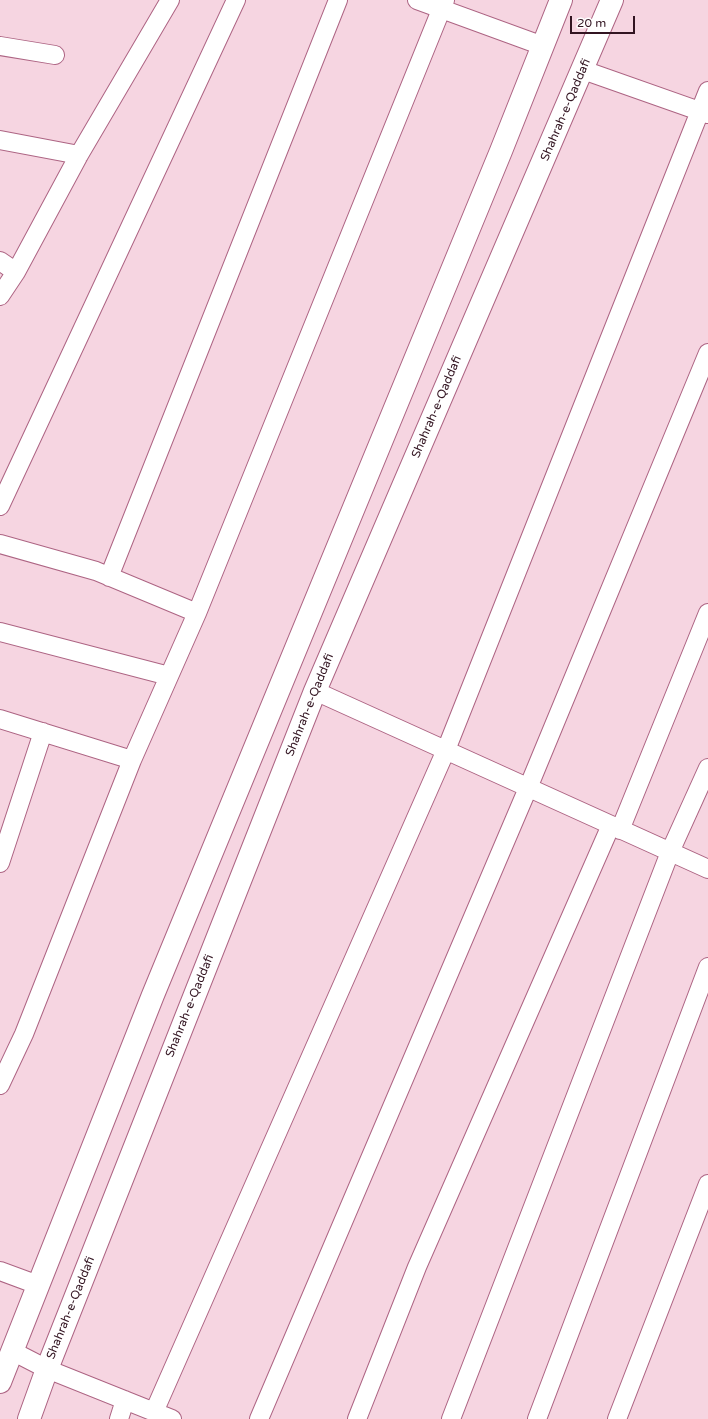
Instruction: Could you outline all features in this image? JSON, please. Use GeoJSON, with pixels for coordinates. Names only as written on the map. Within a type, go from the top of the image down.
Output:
{"type":"FeatureCollection","features":[{"type":"Feature","properties":{"kind":"main road"},"geometry":{"type":"LineString","coordinates":[[0,1382],[156,988],[492,174],[561,0]]}},
{"type":"Feature","properties":{"kind":"main road","name":"Shahrah-e-Qaddafi"},"geometry":{"type":"LineString","coordinates":[[29,1419],[47,1369],[315,691],[612,0]]}},
{"type":"Feature","properties":{"kind":"street"},"geometry":{"type":"LineString","coordinates":[[0,296],[16,272],[79,154],[170,0]]}},
{"type":"Feature","properties":{"kind":"street"},"geometry":{"type":"LineString","coordinates":[[0,506],[44,408],[236,0]]}},
{"type":"Feature","properties":{"kind":"street"},"geometry":{"type":"LineString","coordinates":[[109,577],[338,0]]}},
{"type":"Feature","properties":{"kind":"street"},"geometry":{"type":"LineString","coordinates":[[417,0],[443,5],[543,46]]}},
{"type":"Feature","properties":{"kind":"street"},"geometry":{"type":"LineString","coordinates":[[0,1085],[24,1034],[132,760],[197,613],[443,5]]}},
{"type":"Feature","properties":{"kind":"street"},"geometry":{"type":"LineString","coordinates":[[0,46],[55,56]]}},
{"type":"Feature","properties":{"kind":"street"},"geometry":{"type":"LineString","coordinates":[[583,70],[704,112]]}},
{"type":"Feature","properties":{"kind":"street"},"geometry":{"type":"LineString","coordinates":[[154,1412],[446,750],[704,112],[708,91]]}},
{"type":"Feature","properties":{"kind":"street"},"geometry":{"type":"LineString","coordinates":[[0,140],[79,154]]}},
{"type":"Feature","properties":{"kind":"street"},"geometry":{"type":"LineString","coordinates":[[0,261],[16,272]]}},
{"type":"Feature","properties":{"kind":"street"},"geometry":{"type":"LineString","coordinates":[[259,1419],[528,788],[708,352]]}},
{"type":"Feature","properties":{"kind":"street"},"geometry":{"type":"LineString","coordinates":[[0,544],[96,571],[197,613]]}},
{"type":"Feature","properties":{"kind":"street"},"geometry":{"type":"LineString","coordinates":[[357,1419],[417,1267],[616,827],[708,613]]}},
{"type":"Feature","properties":{"kind":"street"},"geometry":{"type":"LineString","coordinates":[[0,632],[169,676]]}},
{"type":"Feature","properties":{"kind":"street"},"geometry":{"type":"LineString","coordinates":[[315,691],[708,870]]}},
{"type":"Feature","properties":{"kind":"street"},"geometry":{"type":"LineString","coordinates":[[0,719],[132,760]]}},
{"type":"Feature","properties":{"kind":"street"},"geometry":{"type":"LineString","coordinates":[[0,863],[42,732]]}},
{"type":"Feature","properties":{"kind":"street"},"geometry":{"type":"LineString","coordinates":[[451,1419],[670,852],[708,768]]}},
{"type":"Feature","properties":{"kind":"street"},"geometry":{"type":"LineString","coordinates":[[537,1419],[708,967]]}},
{"type":"Feature","properties":{"kind":"street"},"geometry":{"type":"LineString","coordinates":[[618,1419],[708,1184]]}},
{"type":"Feature","properties":{"kind":"street"},"geometry":{"type":"LineString","coordinates":[[0,1271],[38,1285]]}},
{"type":"Feature","properties":{"kind":"street"},"geometry":{"type":"LineString","coordinates":[[12,1351],[47,1369],[172,1419]]}},
{"type":"Feature","properties":{"kind":"street"},"geometry":{"type":"LineString","coordinates":[[119,1419],[125,1400]]}}]}
